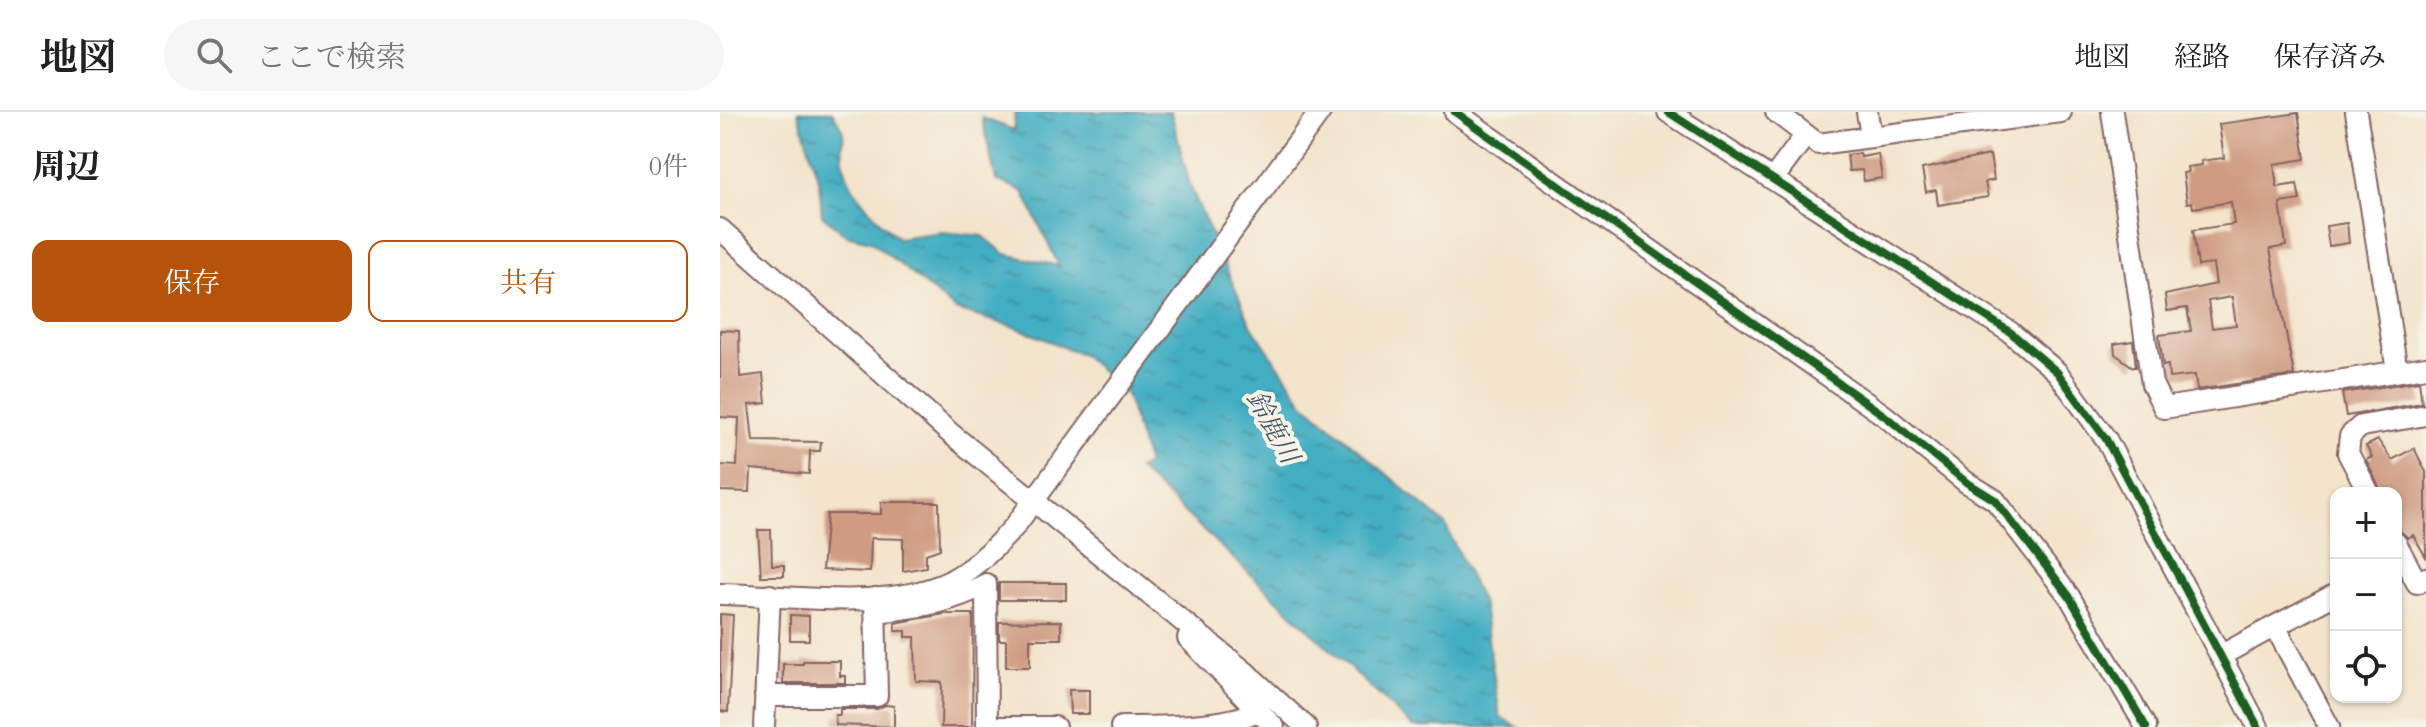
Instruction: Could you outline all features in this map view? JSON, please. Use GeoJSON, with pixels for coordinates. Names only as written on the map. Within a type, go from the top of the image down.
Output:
{"type":"FeatureCollection","features":[{"type":"Feature","properties":{"kind":"street"},"geometry":{"type":"LineString","coordinates":[[720,594],[875,598],[929,589],[963,574],[1001,542],[1320,112]]}},
{"type":"Feature","properties":{"kind":"street"},"geometry":{"type":"LineString","coordinates":[[1455,112],[1885,416],[1966,482],[1995,500],[2069,596],[2146,727]]}},
{"type":"Feature","properties":{"kind":"street"},"geometry":{"type":"LineString","coordinates":[[1668,112],[1776,174],[2010,332],[2057,372],[2106,439],[2226,653],[2258,727]]}},
{"type":"Feature","properties":{"kind":"street"},"geometry":{"type":"LineString","coordinates":[[1776,112],[1802,138],[1818,144],[2061,112]]}},
{"type":"Feature","properties":{"kind":"street"},"geometry":{"type":"LineString","coordinates":[[1867,112],[1871,136]]}},
{"type":"Feature","properties":{"kind":"street"},"geometry":{"type":"LineString","coordinates":[[2112,112],[2152,384],[2164,408],[2426,367]]}},
{"type":"Feature","properties":{"kind":"street"},"geometry":{"type":"LineString","coordinates":[[2356,112],[2397,371]]}},
{"type":"Feature","properties":{"kind":"street"},"geometry":{"type":"LineString","coordinates":[[1776,174],[1802,138]]}},
{"type":"Feature","properties":{"kind":"street"},"geometry":{"type":"LineString","coordinates":[[720,229],[906,395],[1036,495],[1306,727]]}},
{"type":"Feature","properties":{"kind":"street"},"geometry":{"type":"LineString","coordinates":[[2366,487],[2348,453],[2350,436],[2361,426],[2426,415]]}},
{"type":"Feature","properties":{"kind":"street"},"geometry":{"type":"LineString","coordinates":[[2402,554],[2417,583],[2426,578]]}},
{"type":"Feature","properties":{"kind":"street"},"geometry":{"type":"LineString","coordinates":[[875,598],[884,611],[924,607],[949,602],[986,584],[987,727],[1055,727]]}},
{"type":"Feature","properties":{"kind":"street"},"geometry":{"type":"LineString","coordinates":[[764,727],[770,595]]}},
{"type":"Feature","properties":{"kind":"street"},"geometry":{"type":"LineString","coordinates":[[2226,653],[2330,597]]}},
{"type":"Feature","properties":{"kind":"street"},"geometry":{"type":"LineString","coordinates":[[765,696],[877,696],[875,598]]}},
{"type":"Feature","properties":{"kind":"street"},"geometry":{"type":"LineString","coordinates":[[1172,612],[1174,623],[1274,727]]}},
{"type":"Feature","properties":{"kind":"street"},"geometry":{"type":"LineString","coordinates":[[2267,630],[2329,727]]}},
{"type":"Feature","properties":{"kind":"street"},"geometry":{"type":"LineString","coordinates":[[1121,727],[1205,727],[1248,718],[1257,711]]}},
{"type":"Feature","properties":{"kind":"water","name":"鈴鹿川"},"geometry":{"type":"Polygon","coordinates":[[[798,112],[832,112],[843,133],[843,160],[850,182],[872,213],[898,238],[942,232],[983,236],[1005,254],[1059,266],[1023,191],[996,180],[982,118],[1014,130],[1015,112],[1171,112],[1190,186],[1251,325],[1304,403],[1445,524],[1483,606],[1500,717],[1518,727],[1413,727],[1138,469],[1148,465],[1126,394],[1083,355],[1018,328],[956,310],[871,241],[846,235],[822,215],[819,181],[798,112]]]}},
{"type":"Feature","properties":{"kind":"building"},"geometry":{"type":"Polygon","coordinates":[[[2298,113],[2305,159],[2274,164],[2277,187],[2297,184],[2300,200],[2280,203],[2286,246],[2270,249],[2294,375],[2197,390],[2195,375],[2169,378],[2168,365],[2163,366],[2159,335],[2191,331],[2187,308],[2167,311],[2165,295],[2216,284],[2213,264],[2198,266],[2193,230],[2234,224],[2231,202],[2193,208],[2192,202],[2187,203],[2183,173],[2188,172],[2187,167],[2202,165],[2201,161],[2224,158],[2219,124],[2298,113]],[[2232,297],[2208,301],[2212,328],[2236,325],[2232,297]]]}},
{"type":"Feature","properties":{"kind":"building"},"geometry":{"type":"Polygon","coordinates":[[[1860,153],[1861,157],[1878,154],[1882,178],[1864,181],[1862,170],[1849,171],[1847,155],[1860,153]]]}},
{"type":"Feature","properties":{"kind":"building"},"geometry":{"type":"Polygon","coordinates":[[[1990,155],[1994,180],[1985,182],[1988,197],[1938,205],[1936,190],[1926,192],[1922,169],[1990,155]]]}},
{"type":"Feature","properties":{"kind":"building"},"geometry":{"type":"Polygon","coordinates":[[[2347,223],[2349,243],[2329,246],[2326,226],[2347,223]]]}},
{"type":"Feature","properties":{"kind":"building"},"geometry":{"type":"Polygon","coordinates":[[[720,330],[739,331],[740,377],[763,374],[766,403],[749,405],[753,441],[821,442],[820,451],[810,451],[809,474],[751,469],[750,492],[720,491],[720,465],[737,466],[739,418],[720,417],[720,330]]]}},
{"type":"Feature","properties":{"kind":"building"},"geometry":{"type":"Polygon","coordinates":[[[2133,341],[2136,367],[2115,354],[2114,344],[2133,341]]]}},
{"type":"Feature","properties":{"kind":"building"},"geometry":{"type":"Polygon","coordinates":[[[2419,381],[2422,403],[2346,416],[2342,393],[2419,381]]]}},
{"type":"Feature","properties":{"kind":"building"},"geometry":{"type":"Polygon","coordinates":[[[2378,440],[2392,460],[2414,448],[2426,472],[2426,557],[2413,535],[2408,538],[2402,533],[2402,487],[2379,487],[2366,460],[2372,457],[2366,446],[2378,440]]]}},
{"type":"Feature","properties":{"kind":"building"},"geometry":{"type":"Polygon","coordinates":[[[881,502],[939,502],[940,549],[926,554],[926,567],[903,571],[903,539],[871,538],[870,572],[822,570],[827,514],[881,514],[881,502]]]}},
{"type":"Feature","properties":{"kind":"building"},"geometry":{"type":"Polygon","coordinates":[[[758,530],[771,530],[772,565],[784,565],[784,576],[761,576],[758,530]]]}},
{"type":"Feature","properties":{"kind":"building"},"geometry":{"type":"Polygon","coordinates":[[[999,583],[1066,583],[1066,600],[999,600],[999,583]]]}},
{"type":"Feature","properties":{"kind":"building"},"geometry":{"type":"Polygon","coordinates":[[[720,614],[733,615],[728,712],[720,711],[720,614]]]}},
{"type":"Feature","properties":{"kind":"building"},"geometry":{"type":"Polygon","coordinates":[[[945,614],[973,614],[972,727],[941,727],[942,682],[916,681],[915,637],[906,637],[906,631],[895,631],[895,623],[945,614]]]}},
{"type":"Feature","properties":{"kind":"building"},"geometry":{"type":"Polygon","coordinates":[[[790,615],[809,616],[809,640],[790,640],[790,615]]]}},
{"type":"Feature","properties":{"kind":"building"},"geometry":{"type":"Polygon","coordinates":[[[1061,621],[1061,639],[1030,639],[1030,667],[1006,667],[1006,640],[999,640],[999,622],[1061,621]]]}},
{"type":"Feature","properties":{"kind":"building"},"geometry":{"type":"Polygon","coordinates":[[[803,661],[840,661],[840,676],[845,676],[845,683],[783,683],[783,664],[803,664],[803,661]]]}},
{"type":"Feature","properties":{"kind":"building"},"geometry":{"type":"Polygon","coordinates":[[[1069,690],[1089,690],[1089,714],[1070,714],[1069,690]]]}},
{"type":"Feature","properties":{"kind":"building"},"geometry":{"type":"Polygon","coordinates":[[[885,705],[894,706],[894,727],[836,725],[835,715],[840,715],[840,709],[877,709],[885,705]]]}},
{"type":"Feature","properties":{"kind":"cycle path"},"geometry":{"type":"LineString","coordinates":[[1455,112],[1885,416],[1966,482],[1995,500],[2069,596],[2146,727]]}},
{"type":"Feature","properties":{"kind":"cycle path"},"geometry":{"type":"LineString","coordinates":[[1668,112],[2010,332],[2057,372],[2106,439],[2258,727]]}}]}
